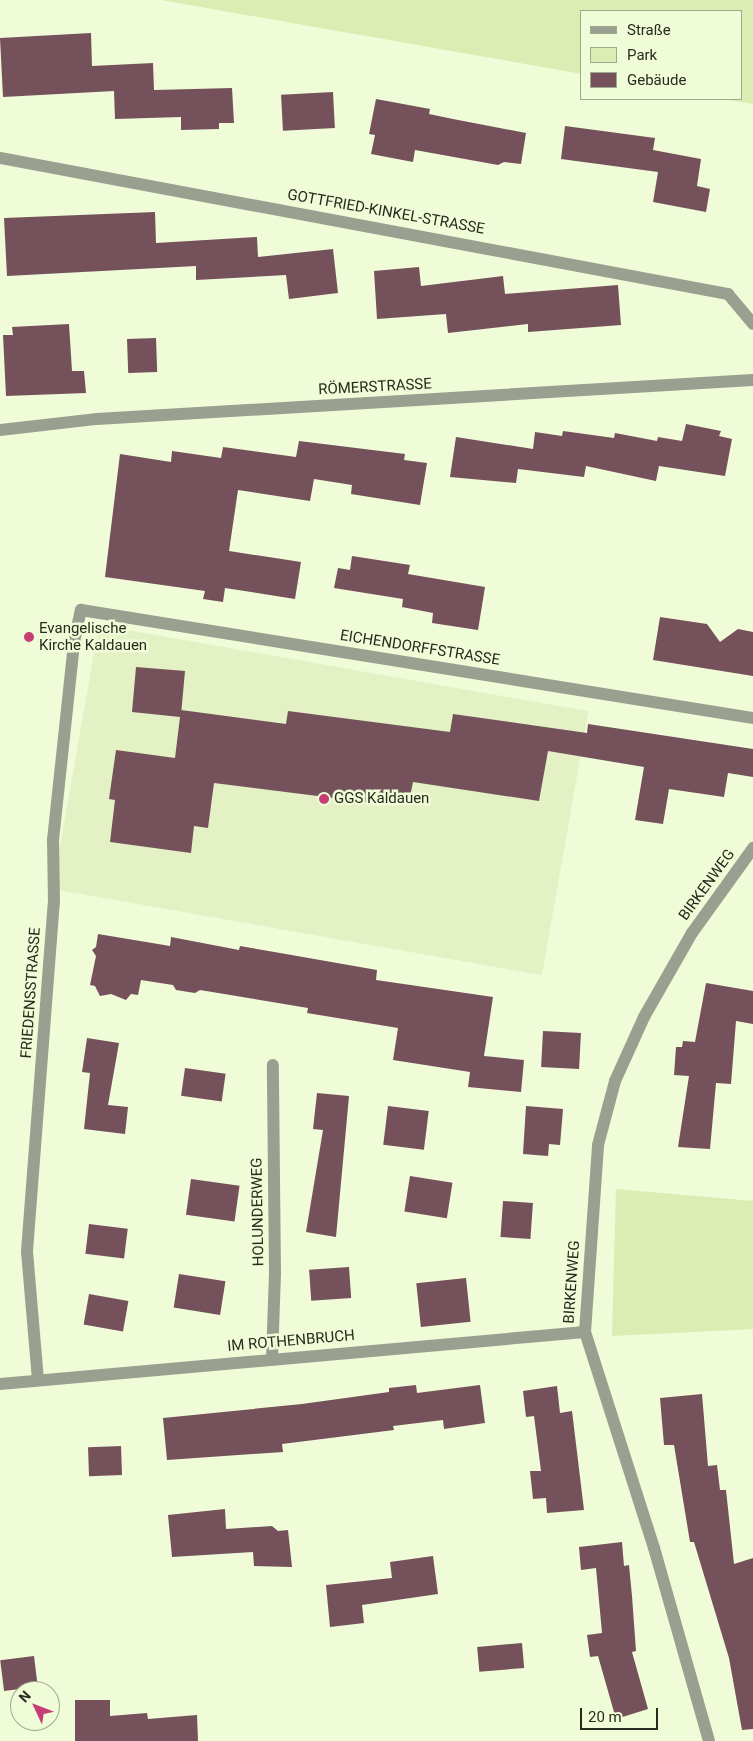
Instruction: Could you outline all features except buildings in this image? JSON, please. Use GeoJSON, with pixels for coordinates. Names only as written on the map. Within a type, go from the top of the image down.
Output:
{"type":"FeatureCollection","features":[{"type":"Feature","properties":{"kind":"street","name":"GOTTFRIED-KINKEL-STRASSE"},"geometry":{"type":"LineString","coordinates":[[0,158],[728,294],[753,324]]}},
{"type":"Feature","properties":{"kind":"street","name":"RÖMERSTRASSE"},"geometry":{"type":"LineString","coordinates":[[0,430],[97,419],[753,380]]}},
{"type":"Feature","properties":{"kind":"street","name":"EICHENDORFFSTRASSE"},"geometry":{"type":"LineString","coordinates":[[81,610],[753,718]]}},
{"type":"Feature","properties":{"kind":"street","name":"FRIEDENSSTRASSE"},"geometry":{"type":"LineString","coordinates":[[38,1380],[27,1251],[54,903],[53,840],[74,642],[81,610]]}},
{"type":"Feature","properties":{"kind":"street","name":"BIRKENWEG"},"geometry":{"type":"LineString","coordinates":[[709,1741],[654,1548],[585,1332],[598,1145],[615,1081],[644,1017],[692,933],[753,848]]}},
{"type":"Feature","properties":{"kind":"street","name":"HOLUNDERWEG"},"geometry":{"type":"LineString","coordinates":[[272,1359],[275,1273],[273,1065]]}},
{"type":"Feature","properties":{"kind":"street","name":"IM ROTHENBRUCH"},"geometry":{"type":"LineString","coordinates":[[0,1384],[585,1332]]}},
{"type":"Feature","properties":{"kind":"shaded area","name":"GGS Kaldauen"},"geometry":{"type":"Polygon","coordinates":[[[99,625],[588,711],[542,975],[52,889],[99,625]]]}},
{"type":"Feature","properties":{"kind":"green space"},"geometry":{"type":"Polygon","coordinates":[[[161,0],[753,0],[753,104],[727,100],[743,100],[743,10],[580,10],[580,74],[161,0]]]}},
{"type":"Feature","properties":{"kind":"green space"},"geometry":{"type":"Polygon","coordinates":[[[616,1189],[753,1201],[753,1329],[612,1336],[616,1189]]]}},
{"type":"Feature","properties":{"kind":"place","name":"Evangelische Kirche Kaldauen"},"geometry":{"type":"Point","coordinates":[29,637]}},
{"type":"Feature","properties":{"kind":"place","name":"GGS Kaldauen"},"geometry":{"type":"Point","coordinates":[324,799]}}]}
